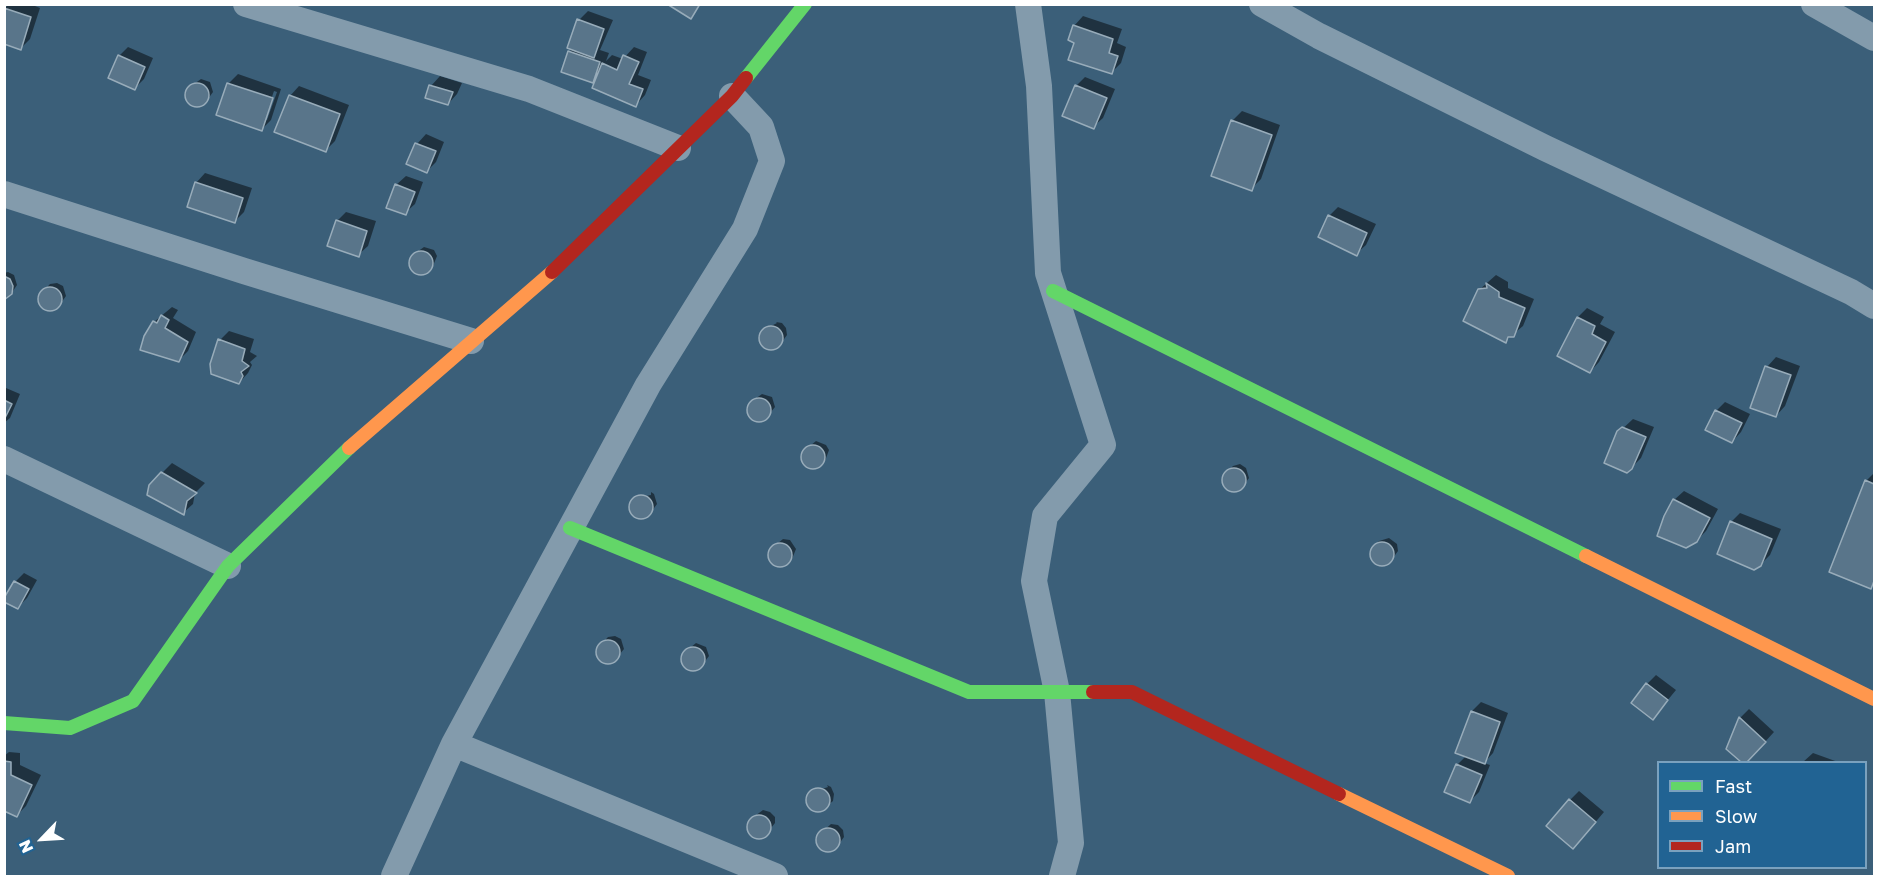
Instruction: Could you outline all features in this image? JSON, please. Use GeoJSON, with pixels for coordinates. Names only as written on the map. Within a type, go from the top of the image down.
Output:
{"type":"FeatureCollection","features":[{"type":"Feature","properties":{"kind":"street"},"geometry":{"type":"LineString","coordinates":[[246,4],[529,89],[678,148]]}},
{"type":"Feature","properties":{"kind":"street"},"geometry":{"type":"LineString","coordinates":[[4,723],[70,728],[133,700],[228,566],[350,447],[567,259],[732,96],[805,4]]}},
{"type":"Feature","properties":{"kind":"street"},"geometry":{"type":"LineString","coordinates":[[1028,4],[1039,86],[1048,273],[1103,445],[1045,516],[1034,581],[1057,692],[1071,843],[1062,876]]}},
{"type":"Feature","properties":{"kind":"street"},"geometry":{"type":"LineString","coordinates":[[1262,4],[1319,36],[1514,133],[1851,292],[1875,306]]}},
{"type":"Feature","properties":{"kind":"street"},"geometry":{"type":"LineString","coordinates":[[1814,4],[1875,38]]}},
{"type":"Feature","properties":{"kind":"street"},"geometry":{"type":"LineString","coordinates":[[394,876],[454,744],[570,528],[648,385],[745,229],[772,161],[760,127],[732,96]]}},
{"type":"Feature","properties":{"kind":"street"},"geometry":{"type":"LineString","coordinates":[[4,194],[471,341]]}},
{"type":"Feature","properties":{"kind":"street"},"geometry":{"type":"LineString","coordinates":[[1053,291],[1875,699]]}},
{"type":"Feature","properties":{"kind":"street"},"geometry":{"type":"LineString","coordinates":[[4,459],[228,566]]}},
{"type":"Feature","properties":{"kind":"street"},"geometry":{"type":"LineString","coordinates":[[570,528],[969,692],[1132,692],[1508,876]]}},
{"type":"Feature","properties":{"kind":"street"},"geometry":{"type":"LineString","coordinates":[[454,744],[775,876]]}},
{"type":"Feature","properties":{"kind":"building"},"geometry":{"type":"Polygon","coordinates":[[[667,4],[700,4],[691,19],[667,4]]]}},
{"type":"Feature","properties":{"kind":"building"},"geometry":{"type":"Polygon","coordinates":[[[4,8],[31,17],[21,50],[4,44],[4,8]]]}},
{"type":"Feature","properties":{"kind":"building"},"geometry":{"type":"Polygon","coordinates":[[[577,19],[604,29],[594,58],[567,48],[577,19]]]}},
{"type":"Feature","properties":{"kind":"building"},"geometry":{"type":"Polygon","coordinates":[[[1073,25],[1113,39],[1109,53],[1118,56],[1112,74],[1068,60],[1074,43],[1068,40],[1073,25]]]}},
{"type":"Feature","properties":{"kind":"building"},"geometry":{"type":"Polygon","coordinates":[[[568,51],[600,62],[593,83],[561,72],[568,51]]]}},
{"type":"Feature","properties":{"kind":"building"},"geometry":{"type":"Polygon","coordinates":[[[118,55],[145,67],[135,90],[108,78],[118,55]]]}},
{"type":"Feature","properties":{"kind":"building"},"geometry":{"type":"Polygon","coordinates":[[[623,55],[639,62],[629,84],[643,89],[636,107],[592,88],[602,63],[617,70],[623,55]]]}},
{"type":"Feature","properties":{"kind":"building"},"geometry":{"type":"Polygon","coordinates":[[[197,83],[206,86],[209,95],[206,104],[197,107],[188,104],[185,95],[188,86],[197,83]]]}},
{"type":"Feature","properties":{"kind":"building"},"geometry":{"type":"Polygon","coordinates":[[[227,83],[273,98],[262,131],[216,115],[227,83]]]}},
{"type":"Feature","properties":{"kind":"building"},"geometry":{"type":"Polygon","coordinates":[[[429,85],[453,92],[448,105],[425,98],[429,85]]]}},
{"type":"Feature","properties":{"kind":"building"},"geometry":{"type":"Polygon","coordinates":[[[1075,85],[1107,98],[1094,129],[1062,116],[1075,85]]]}},
{"type":"Feature","properties":{"kind":"building"},"geometry":{"type":"Polygon","coordinates":[[[289,95],[340,114],[326,152],[274,132],[289,95]]]}},
{"type":"Feature","properties":{"kind":"building"},"geometry":{"type":"Polygon","coordinates":[[[1231,120],[1272,135],[1252,191],[1211,176],[1231,120]]]}},
{"type":"Feature","properties":{"kind":"building"},"geometry":{"type":"Polygon","coordinates":[[[415,143],[436,151],[427,173],[406,164],[415,143]]]}},
{"type":"Feature","properties":{"kind":"building"},"geometry":{"type":"Polygon","coordinates":[[[195,182],[243,198],[235,223],[187,207],[195,182]]]}},
{"type":"Feature","properties":{"kind":"building"},"geometry":{"type":"Polygon","coordinates":[[[395,184],[415,192],[406,215],[386,208],[395,184]]]}},
{"type":"Feature","properties":{"kind":"building"},"geometry":{"type":"Polygon","coordinates":[[[1328,215],[1367,233],[1357,256],[1318,237],[1328,215]]]}},
{"type":"Feature","properties":{"kind":"building"},"geometry":{"type":"Polygon","coordinates":[[[336,220],[367,231],[359,257],[327,246],[336,220]]]}},
{"type":"Feature","properties":{"kind":"building"},"geometry":{"type":"Polygon","coordinates":[[[421,251],[430,254],[433,263],[430,272],[421,275],[412,272],[409,263],[412,254],[421,251]]]}},
{"type":"Feature","properties":{"kind":"building"},"geometry":{"type":"Polygon","coordinates":[[[4,276],[10,279],[13,286],[12,294],[4,300],[4,276]]]}},
{"type":"Feature","properties":{"kind":"building"},"geometry":{"type":"Polygon","coordinates":[[[1486,283],[1499,292],[1499,297],[1525,308],[1514,337],[1508,337],[1506,343],[1463,321],[1478,289],[1487,288],[1486,283]]]}},
{"type":"Feature","properties":{"kind":"building"},"geometry":{"type":"Polygon","coordinates":[[[50,287],[59,290],[62,299],[59,308],[50,311],[41,308],[38,299],[41,290],[50,287]]]}},
{"type":"Feature","properties":{"kind":"building"},"geometry":{"type":"Polygon","coordinates":[[[161,315],[169,320],[165,328],[188,342],[179,362],[140,350],[144,336],[153,321],[157,323],[161,315]]]}},
{"type":"Feature","properties":{"kind":"building"},"geometry":{"type":"Polygon","coordinates":[[[1577,317],[1595,326],[1592,334],[1606,342],[1590,373],[1557,356],[1577,317]]]}},
{"type":"Feature","properties":{"kind":"building"},"geometry":{"type":"Polygon","coordinates":[[[771,326],[780,329],[783,338],[780,347],[771,350],[762,347],[759,338],[762,329],[771,326]]]}},
{"type":"Feature","properties":{"kind":"building"},"geometry":{"type":"Polygon","coordinates":[[[218,339],[245,349],[242,361],[249,366],[241,372],[243,376],[239,384],[211,374],[210,364],[218,339]]]}},
{"type":"Feature","properties":{"kind":"building"},"geometry":{"type":"Polygon","coordinates":[[[1765,366],[1791,375],[1776,417],[1750,408],[1765,366]]]}},
{"type":"Feature","properties":{"kind":"building"},"geometry":{"type":"Polygon","coordinates":[[[759,398],[768,401],[771,410],[768,419],[759,422],[750,419],[747,410],[750,401],[759,398]]]}},
{"type":"Feature","properties":{"kind":"building"},"geometry":{"type":"Polygon","coordinates":[[[4,400],[12,404],[4,420],[4,400]]]}},
{"type":"Feature","properties":{"kind":"building"},"geometry":{"type":"Polygon","coordinates":[[[1715,410],[1742,423],[1732,443],[1705,430],[1715,410]]]}},
{"type":"Feature","properties":{"kind":"building"},"geometry":{"type":"Polygon","coordinates":[[[1622,427],[1646,437],[1632,469],[1627,473],[1604,463],[1617,431],[1622,427]]]}},
{"type":"Feature","properties":{"kind":"building"},"geometry":{"type":"Polygon","coordinates":[[[813,445],[822,448],[825,457],[822,466],[813,469],[804,466],[801,457],[804,448],[813,445]]]}},
{"type":"Feature","properties":{"kind":"building"},"geometry":{"type":"Polygon","coordinates":[[[1234,468],[1243,471],[1246,480],[1243,489],[1234,492],[1225,489],[1222,480],[1225,471],[1234,468]]]}},
{"type":"Feature","properties":{"kind":"building"},"geometry":{"type":"Polygon","coordinates":[[[161,472],[197,493],[187,501],[184,515],[147,495],[149,485],[161,472]]]}},
{"type":"Feature","properties":{"kind":"building"},"geometry":{"type":"Polygon","coordinates":[[[1865,480],[1874,484],[1874,581],[1871,589],[1829,572],[1865,480]]]}},
{"type":"Feature","properties":{"kind":"building"},"geometry":{"type":"Polygon","coordinates":[[[641,495],[650,498],[653,507],[650,516],[641,519],[632,516],[629,507],[632,498],[641,495]]]}},
{"type":"Feature","properties":{"kind":"building"},"geometry":{"type":"Polygon","coordinates":[[[1673,499],[1710,518],[1697,542],[1686,548],[1657,536],[1673,499]]]}},
{"type":"Feature","properties":{"kind":"building"},"geometry":{"type":"Polygon","coordinates":[[[1730,521],[1772,539],[1761,566],[1754,570],[1717,554],[1730,521]]]}},
{"type":"Feature","properties":{"kind":"building"},"geometry":{"type":"Polygon","coordinates":[[[1382,542],[1391,545],[1394,554],[1391,563],[1382,566],[1373,563],[1370,554],[1373,545],[1382,542]]]}},
{"type":"Feature","properties":{"kind":"building"},"geometry":{"type":"Polygon","coordinates":[[[780,543],[789,546],[792,555],[789,564],[780,567],[771,564],[768,555],[771,546],[780,543]]]}},
{"type":"Feature","properties":{"kind":"building"},"geometry":{"type":"Polygon","coordinates":[[[14,581],[29,589],[18,609],[4,602],[14,581]]]}},
{"type":"Feature","properties":{"kind":"building"},"geometry":{"type":"Polygon","coordinates":[[[608,640],[617,643],[620,652],[617,661],[608,664],[599,661],[596,652],[599,643],[608,640]]]}},
{"type":"Feature","properties":{"kind":"building"},"geometry":{"type":"Polygon","coordinates":[[[693,647],[702,650],[705,659],[702,668],[693,671],[684,668],[681,659],[684,650],[693,647]]]}},
{"type":"Feature","properties":{"kind":"building"},"geometry":{"type":"Polygon","coordinates":[[[1646,683],[1668,700],[1653,720],[1631,703],[1646,683]]]}},
{"type":"Feature","properties":{"kind":"building"},"geometry":{"type":"Polygon","coordinates":[[[1471,711],[1500,722],[1485,764],[1455,753],[1471,711]]]}},
{"type":"Feature","properties":{"kind":"building"},"geometry":{"type":"Polygon","coordinates":[[[1739,717],[1766,742],[1748,761],[1740,761],[1726,749],[1739,717]]]}},
{"type":"Feature","properties":{"kind":"building"},"geometry":{"type":"Polygon","coordinates":[[[4,761],[11,762],[11,775],[32,785],[17,817],[4,811],[4,761]]]}},
{"type":"Feature","properties":{"kind":"building"},"geometry":{"type":"Polygon","coordinates":[[[1456,764],[1482,775],[1470,803],[1444,792],[1456,764]]]}},
{"type":"Feature","properties":{"kind":"building"},"geometry":{"type":"Polygon","coordinates":[[[818,788],[827,791],[830,800],[827,809],[818,812],[809,809],[806,800],[809,791],[818,788]]]}},
{"type":"Feature","properties":{"kind":"building"},"geometry":{"type":"Polygon","coordinates":[[[1569,799],[1596,822],[1573,849],[1546,826],[1569,799]]]}},
{"type":"Feature","properties":{"kind":"building"},"geometry":{"type":"Polygon","coordinates":[[[759,815],[768,818],[771,827],[768,836],[759,839],[750,836],[747,827],[750,818],[759,815]]]}},
{"type":"Feature","properties":{"kind":"building"},"geometry":{"type":"Polygon","coordinates":[[[828,828],[837,831],[840,840],[837,849],[828,852],[819,849],[816,840],[819,831],[828,828]]]}},
{"type":"Feature","properties":{"kind":"traffic: fast"},"geometry":{"type":"LineString","coordinates":[[746,78],[805,4]]}},
{"type":"Feature","properties":{"kind":"traffic: fast"},"geometry":{"type":"LineString","coordinates":[[1053,291],[1586,556]]}},
{"type":"Feature","properties":{"kind":"traffic: fast"},"geometry":{"type":"LineString","coordinates":[[4,723],[70,728],[133,701],[228,566],[349,448]]}},
{"type":"Feature","properties":{"kind":"traffic: fast"},"geometry":{"type":"LineString","coordinates":[[570,528],[969,692],[1093,692]]}},
{"type":"Feature","properties":{"kind":"traffic: slow"},"geometry":{"type":"LineString","coordinates":[[349,448],[552,272]]}},
{"type":"Feature","properties":{"kind":"traffic: slow"},"geometry":{"type":"LineString","coordinates":[[1586,556],[1874,699]]}},
{"type":"Feature","properties":{"kind":"traffic: slow"},"geometry":{"type":"LineString","coordinates":[[1339,794],[1508,876]]}},
{"type":"Feature","properties":{"kind":"traffic: jam"},"geometry":{"type":"LineString","coordinates":[[552,272],[732,96],[746,78]]}},
{"type":"Feature","properties":{"kind":"traffic: jam"},"geometry":{"type":"LineString","coordinates":[[1093,692],[1132,692],[1339,794]]}}]}
